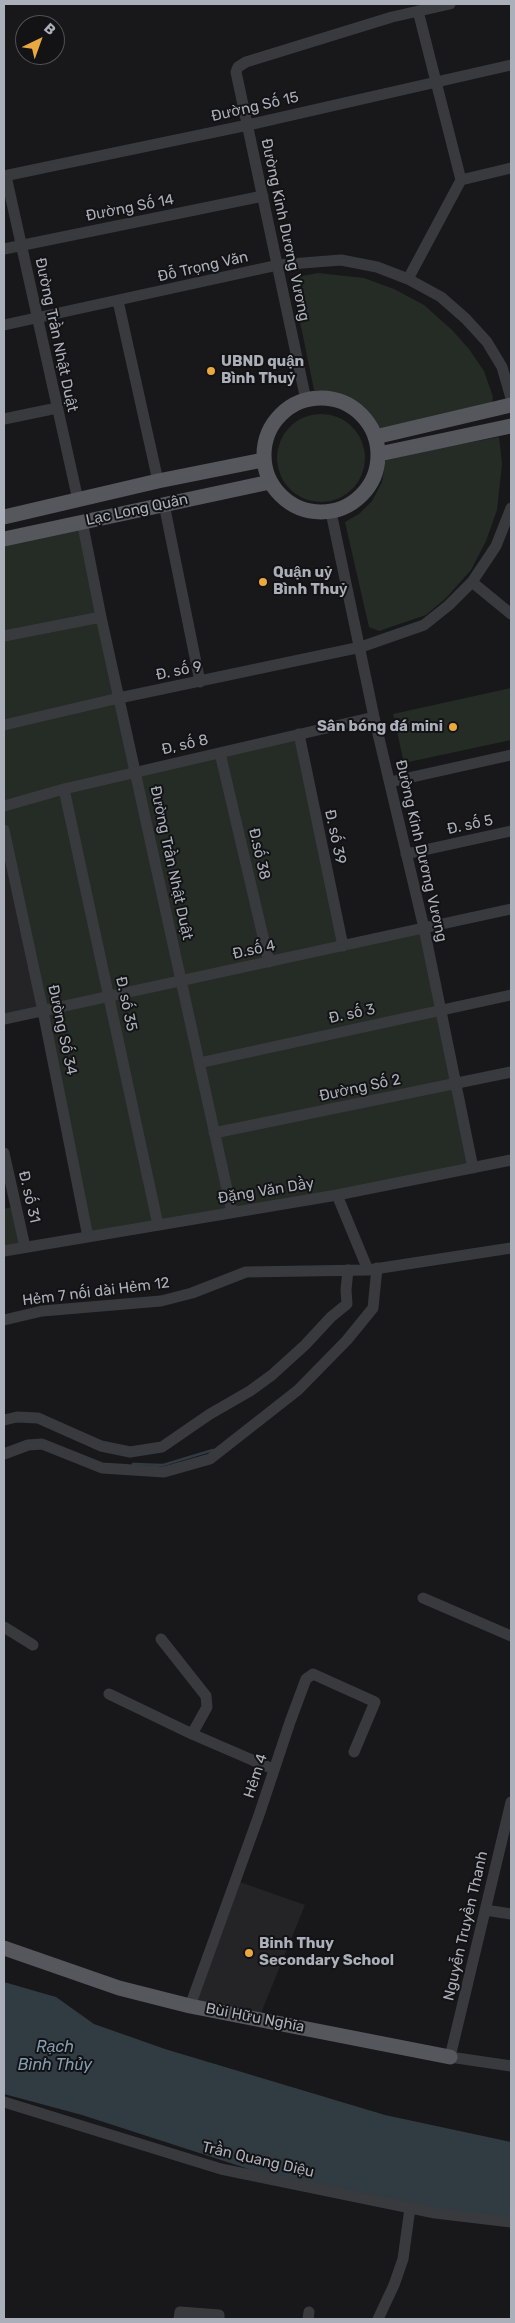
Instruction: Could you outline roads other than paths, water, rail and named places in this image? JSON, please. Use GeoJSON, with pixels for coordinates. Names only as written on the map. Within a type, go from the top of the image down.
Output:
{"type":"FeatureCollection","features":[{"type":"Feature","properties":{"kind":"main road"},"geometry":{"type":"LineString","coordinates":[[323,398],[347,405],[367,422],[375,437],[379,454],[375,476],[365,493],[350,505],[331,512],[313,512],[296,507],[281,497],[270,482],[263,460],[264,444],[269,429],[279,416],[291,406],[306,400],[323,398]]}},
{"type":"Feature","properties":{"kind":"main road"},"geometry":{"type":"LineString","coordinates":[[375,437],[511,405]]}},
{"type":"Feature","properties":{"kind":"main road"},"geometry":{"type":"LineString","coordinates":[[379,454],[511,426]]}},
{"type":"Feature","properties":{"kind":"main road","name":"Lạc Long Quân"},"geometry":{"type":"LineString","coordinates":[[4,517],[158,481],[263,460]]}},
{"type":"Feature","properties":{"kind":"main road"},"geometry":{"type":"LineString","coordinates":[[158,481],[164,504]]}},
{"type":"Feature","properties":{"kind":"main road","name":"Lạc Long Quân"},"geometry":{"type":"LineString","coordinates":[[4,539],[270,482]]}},
{"type":"Feature","properties":{"kind":"main road"},"geometry":{"type":"LineString","coordinates":[[78,500],[82,521]]}},
{"type":"Feature","properties":{"kind":"main road","name":"Bùi Hữu Nghĩa"},"geometry":{"type":"LineString","coordinates":[[4,1948],[119,1988],[190,2006],[450,2057]]}},
{"type":"Feature","properties":{"kind":"street"},"geometry":{"type":"LineString","coordinates":[[408,279],[461,180],[418,11],[450,4]]}},
{"type":"Feature","properties":{"kind":"street","name":"Đường Kinh Dương Vương"},"geometry":{"type":"LineString","coordinates":[[306,400],[236,76],[238,67],[255,59],[418,11]]}},
{"type":"Feature","properties":{"kind":"street","name":"Đường Số 15"},"geometry":{"type":"LineString","coordinates":[[5,176],[248,125],[511,65]]}},
{"type":"Feature","properties":{"kind":"street"},"geometry":{"type":"LineString","coordinates":[[461,180],[511,168]]}},
{"type":"Feature","properties":{"kind":"street","name":"Đường Trần Nhật Duật"},"geometry":{"type":"LineString","coordinates":[[5,176],[78,500]]}},
{"type":"Feature","properties":{"kind":"street","name":"Đường Số 14"},"geometry":{"type":"LineString","coordinates":[[4,249],[263,196]]}},
{"type":"Feature","properties":{"kind":"street","name":"Đỗ Trọng Văn"},"geometry":{"type":"LineString","coordinates":[[4,325],[278,265],[341,260],[377,267],[408,279],[441,297],[488,342],[502,367],[511,398]]}},
{"type":"Feature","properties":{"kind":"street"},"geometry":{"type":"LineString","coordinates":[[118,301],[158,481]]}},
{"type":"Feature","properties":{"kind":"street"},"geometry":{"type":"LineString","coordinates":[[4,419],[57,408]]}},
{"type":"Feature","properties":{"kind":"street"},"geometry":{"type":"LineString","coordinates":[[164,504],[200,682]]}},
{"type":"Feature","properties":{"kind":"street","name":"Đ. số 9"},"geometry":{"type":"LineString","coordinates":[[4,725],[119,698],[361,647],[424,625],[449,606],[472,582],[496,546],[511,508]]}},
{"type":"Feature","properties":{"kind":"street","name":"Đường Kinh Dương Vương"},"geometry":{"type":"LineString","coordinates":[[331,512],[361,647],[374,717],[424,928],[473,1168]]}},
{"type":"Feature","properties":{"kind":"street","name":"Đường Trần Nhật Duật"},"geometry":{"type":"LineString","coordinates":[[82,521],[101,617],[232,1212]]}},
{"type":"Feature","properties":{"kind":"street"},"geometry":{"type":"LineString","coordinates":[[472,582],[511,614]]}},
{"type":"Feature","properties":{"kind":"street"},"geometry":{"type":"LineString","coordinates":[[4,636],[101,617]]}},
{"type":"Feature","properties":{"kind":"street","name":"Đ, số 8"},"geometry":{"type":"LineString","coordinates":[[4,806],[64,789],[374,717]]}},
{"type":"Feature","properties":{"kind":"street","name":"Đ. số 39"},"geometry":{"type":"LineString","coordinates":[[299,734],[343,946]]}},
{"type":"Feature","properties":{"kind":"street","name":"Đ.số 38"},"geometry":{"type":"LineString","coordinates":[[220,753],[268,962]]}},
{"type":"Feature","properties":{"kind":"street"},"geometry":{"type":"LineString","coordinates":[[390,782],[511,755]]}},
{"type":"Feature","properties":{"kind":"street","name":"Đ. số 35"},"geometry":{"type":"LineString","coordinates":[[64,789],[158,1225]]}},
{"type":"Feature","properties":{"kind":"street","name":"Đường Số 34"},"geometry":{"type":"LineString","coordinates":[[4,830],[43,1011],[88,1237]]}},
{"type":"Feature","properties":{"kind":"street","name":"Đ. số 5"},"geometry":{"type":"LineString","coordinates":[[406,854],[511,832]]}},
{"type":"Feature","properties":{"kind":"street","name":"Đ.số 4"},"geometry":{"type":"LineString","coordinates":[[4,1019],[511,909]]}},
{"type":"Feature","properties":{"kind":"street","name":"Đ. số 3"},"geometry":{"type":"LineString","coordinates":[[199,1063],[511,995]]}},
{"type":"Feature","properties":{"kind":"street","name":"Đường Số 2"},"geometry":{"type":"LineString","coordinates":[[214,1133],[511,1072]]}},
{"type":"Feature","properties":{"kind":"street","name":"Đ. số 31"},"geometry":{"type":"LineString","coordinates":[[4,1153],[25,1247]]}},
{"type":"Feature","properties":{"kind":"street","name":"Đặng Văn Dầy"},"geometry":{"type":"LineString","coordinates":[[4,1251],[337,1195],[511,1160]]}},
{"type":"Feature","properties":{"kind":"street"},"geometry":{"type":"LineString","coordinates":[[4,1454],[28,1446],[42,1444],[102,1468],[164,1472],[210,1459],[298,1390],[347,1340],[373,1308],[373,1269],[337,1195]]}},
{"type":"Feature","properties":{"kind":"street","name":"Hẻm 7 nối dài Hẻm 12"},"geometry":{"type":"LineString","coordinates":[[4,1320],[42,1311],[161,1301],[192,1293],[246,1272],[373,1269],[511,1248]]}},
{"type":"Feature","properties":{"kind":"street"},"geometry":{"type":"LineString","coordinates":[[4,1420],[17,1417],[38,1418],[101,1446],[130,1452],[162,1446],[210,1414],[250,1391],[272,1375],[304,1345],[331,1317],[347,1304],[348,1270]]}},
{"type":"Feature","properties":{"kind":"street"},"geometry":{"type":"LineString","coordinates":[[423,1598],[511,1636]]}},
{"type":"Feature","properties":{"kind":"street"},"geometry":{"type":"LineString","coordinates":[[4,1627],[32,1645]]}},
{"type":"Feature","properties":{"kind":"street"},"geometry":{"type":"LineString","coordinates":[[161,1638],[208,1701],[192,1734]]}},
{"type":"Feature","properties":{"kind":"street","name":"Hẻm 4"},"geometry":{"type":"LineString","coordinates":[[190,2006],[260,1815],[273,1769],[306,1679],[313,1674],[375,1702],[354,1752]]}},
{"type":"Feature","properties":{"kind":"street"},"geometry":{"type":"LineString","coordinates":[[109,1694],[192,1734],[273,1769]]}},
{"type":"Feature","properties":{"kind":"street","name":"Nguyễn Truyền Thanh"},"geometry":{"type":"LineString","coordinates":[[450,2057],[486,1910],[508,1834],[511,1802]]}},
{"type":"Feature","properties":{"kind":"street"},"geometry":{"type":"LineString","coordinates":[[486,1910],[511,1914]]}},
{"type":"Feature","properties":{"kind":"street","name":"Bùi Hữu Nghĩa"},"geometry":{"type":"LineString","coordinates":[[450,2057],[511,2066]]}},
{"type":"Feature","properties":{"kind":"street","name":"Trần Quang Diệu"},"geometry":{"type":"LineString","coordinates":[[4,2102],[221,2169],[410,2208],[511,2222]]}},
{"type":"Feature","properties":{"kind":"street"},"geometry":{"type":"LineString","coordinates":[[378,2319],[394,2286],[403,2260],[410,2208]]}},
{"type":"Feature","properties":{"kind":"street"},"geometry":{"type":"LineString","coordinates":[[179,2319],[180,2312],[219,2315],[219,2319]]}},
{"type":"Feature","properties":{"kind":"water","name":"Rạch Bình Thủy"},"geometry":{"type":"Polygon","coordinates":[[[4,1982],[56,1997],[94,2024],[165,2049],[385,2115],[511,2142],[511,2220],[397,2205],[258,2172],[82,2115],[4,2094],[4,1982]]]}},
{"type":"Feature","properties":{"kind":"waterway"},"geometry":{"type":"LineString","coordinates":[[133,1464],[163,1465],[213,1450]]}},
{"type":"Feature","properties":{"kind":"place","name":"UBND quận Bình Thuỷ"},"geometry":{"type":"Point","coordinates":[211,371]}},
{"type":"Feature","properties":{"kind":"place","name":"Quận uỷ Bình Thuỷ"},"geometry":{"type":"Point","coordinates":[263,582]}},
{"type":"Feature","properties":{"kind":"place","name":"Sân bóng đá mini"},"geometry":{"type":"Point","coordinates":[453,727]}},
{"type":"Feature","properties":{"kind":"place","name":"Binh Thuy Secondary School"},"geometry":{"type":"Point","coordinates":[249,1953]}}]}
